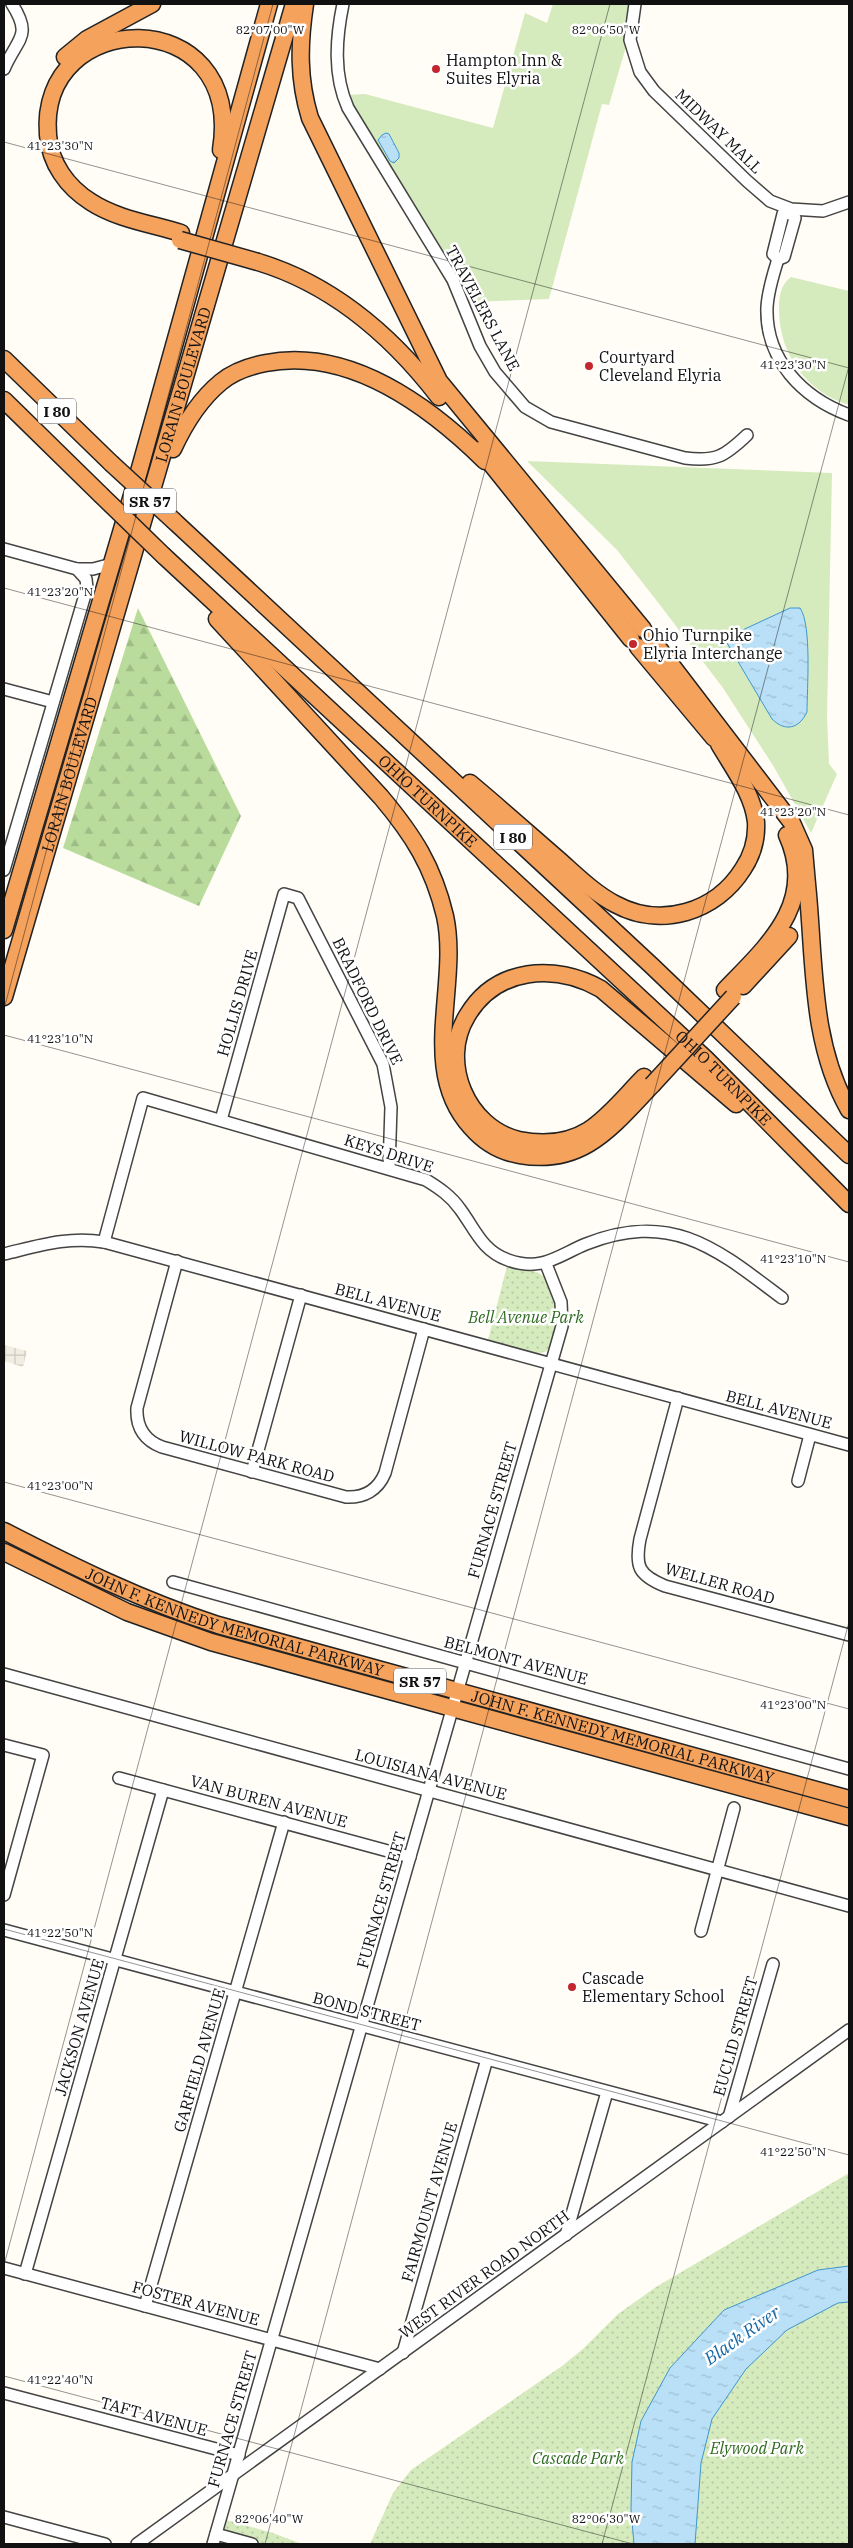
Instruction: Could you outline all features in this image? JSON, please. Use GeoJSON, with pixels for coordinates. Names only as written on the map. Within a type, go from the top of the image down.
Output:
{"type":"FeatureCollection","features":[{"type":"Feature","properties":{"kind":"highway"},"geometry":{"type":"LineString","coordinates":[[152,4],[87,38],[63,60],[49,80],[38,124],[39,142],[46,165],[54,179],[83,208],[106,218],[180,236],[309,276],[353,301],[394,335],[431,376],[439,381]]}},
{"type":"Feature","properties":{"kind":"highway","name":"LORAIN BOULEVARD"},"geometry":{"type":"LineString","coordinates":[[4,930],[206,236],[269,4]]}},
{"type":"Feature","properties":{"kind":"highway","name":"LORAIN BOULEVARD"},"geometry":{"type":"LineString","coordinates":[[4,997],[147,514],[294,4]]}},
{"type":"Feature","properties":{"kind":"highway"},"geometry":{"type":"LineString","coordinates":[[305,4],[299,41],[300,68],[304,99],[310,118],[439,381],[780,821],[792,845],[796,871],[794,896],[784,923],[729,994]]}},
{"type":"Feature","properties":{"kind":"highway"},"geometry":{"type":"LineString","coordinates":[[180,236],[96,205],[68,183],[54,161],[47,125],[54,90],[71,66],[88,52],[108,42],[138,37],[166,42],[191,56],[216,87],[220,99],[223,130],[206,236]]}},
{"type":"Feature","properties":{"kind":"highway"},"geometry":{"type":"LineString","coordinates":[[258,259],[316,286],[377,328],[422,374],[508,486],[640,638],[792,823],[804,850],[821,1037],[831,1074],[849,1110]]}},
{"type":"Feature","properties":{"kind":"highway","name":"OHIO TURNPIKE"},"geometry":{"type":"LineString","coordinates":[[4,359],[111,463],[739,1047],[849,1155]]}},
{"type":"Feature","properties":{"kind":"highway"},"geometry":{"type":"LineString","coordinates":[[147,514],[177,440],[202,400],[222,381],[235,372],[257,364],[288,359],[319,361],[347,369],[414,403],[454,431],[508,486]]}},
{"type":"Feature","properties":{"kind":"highway","name":"OHIO TURNPIKE"},"geometry":{"type":"LineString","coordinates":[[4,400],[164,556],[706,1059],[811,1168],[849,1204]]}},
{"type":"Feature","properties":{"kind":"highway"},"geometry":{"type":"LineString","coordinates":[[164,556],[220,623],[381,797],[418,844],[434,879],[447,934],[444,1056],[446,1080],[455,1106],[478,1135],[494,1147],[535,1158],[554,1157],[570,1154],[597,1139],[729,994],[786,941],[795,926],[807,884]]}},
{"type":"Feature","properties":{"kind":"highway"},"geometry":{"type":"LineString","coordinates":[[317,654],[394,717],[596,890],[615,904],[643,914],[672,915],[710,903],[730,887],[754,850],[756,822],[753,808],[747,793],[719,744]]}},
{"type":"Feature","properties":{"kind":"highway"},"geometry":{"type":"LineString","coordinates":[[648,1081],[587,1131],[565,1140],[543,1143],[526,1142],[504,1135],[492,1128],[471,1108],[465,1098],[458,1076],[458,1038],[464,1022],[473,1007],[501,983],[537,973],[563,973],[576,976],[601,989],[811,1168]]}},
{"type":"Feature","properties":{"kind":"highway","name":"JOHN F. KENNEDY MEMORIAL PARKWAY"},"geometry":{"type":"LineString","coordinates":[[4,1531],[83,1571],[167,1608],[218,1625],[849,1799]]}},
{"type":"Feature","properties":{"kind":"highway","name":"JOHN F. KENNEDY MEMORIAL PARKWAY"},"geometry":{"type":"LineString","coordinates":[[4,1552],[81,1591],[171,1629],[452,1710],[849,1817]]}},
{"type":"Feature","properties":{"kind":"street"},"geometry":{"type":"LineString","coordinates":[[4,69],[24,30],[22,20],[12,4]]}},
{"type":"Feature","properties":{"kind":"street","name":"TRAVELERS LANE"},"geometry":{"type":"LineString","coordinates":[[343,4],[339,25],[338,72],[344,101],[453,280],[480,346],[495,372],[519,401],[531,411],[551,422],[698,460],[708,460],[723,455],[747,435]]}},
{"type":"Feature","properties":{"kind":"street","name":"MIDWAY MALL"},"geometry":{"type":"LineString","coordinates":[[635,4],[630,32],[631,48],[646,82],[763,196],[790,211],[823,211],[849,202]]}},
{"type":"Feature","properties":{"kind":"street"},"geometry":{"type":"LineString","coordinates":[[790,211],[783,214],[772,254],[778,258],[767,309],[773,343],[781,362],[804,391],[822,403],[849,415]]}},
{"type":"Feature","properties":{"kind":"street"},"geometry":{"type":"LineString","coordinates":[[4,549],[77,569],[93,569],[112,564]]}},
{"type":"Feature","properties":{"kind":"street"},"geometry":{"type":"LineString","coordinates":[[4,870],[9,833],[53,702],[87,588],[86,579],[77,569]]}},
{"type":"Feature","properties":{"kind":"street"},"geometry":{"type":"LineString","coordinates":[[4,689],[53,702]]}},
{"type":"Feature","properties":{"kind":"street","name":"HOLLIS DRIVE"},"geometry":{"type":"LineString","coordinates":[[221,1120],[284,894]]}},
{"type":"Feature","properties":{"kind":"street","name":"BRADFORD DRIVE"},"geometry":{"type":"LineString","coordinates":[[284,894],[298,898],[383,1064],[391,1107],[388,1168]]}},
{"type":"Feature","properties":{"kind":"street","name":"KEYS DRIVE"},"geometry":{"type":"LineString","coordinates":[[104,1242],[143,1098],[418,1177],[440,1188],[462,1211],[478,1239],[491,1252],[509,1260],[546,1264]]}},
{"type":"Feature","properties":{"kind":"street"},"geometry":{"type":"LineString","coordinates":[[546,1264],[601,1239],[630,1233],[670,1234],[692,1239],[714,1248],[782,1298]]}},
{"type":"Feature","properties":{"kind":"street","name":"BELL AVENUE"},"geometry":{"type":"LineString","coordinates":[[4,1254],[55,1241],[80,1239],[104,1242],[849,1445]]}},
{"type":"Feature","properties":{"kind":"street","name":"WILLOW PARK ROAD"},"geometry":{"type":"LineString","coordinates":[[178,1261],[137,1408],[139,1426],[143,1434],[156,1445],[252,1472],[346,1497],[363,1496],[371,1492],[378,1486],[385,1473],[424,1329]]}},
{"type":"Feature","properties":{"kind":"street","name":"FURNACE STREET"},"geometry":{"type":"LineString","coordinates":[[215,2539],[562,1326],[563,1313],[561,1302],[546,1264]]}},
{"type":"Feature","properties":{"kind":"street"},"geometry":{"type":"LineString","coordinates":[[252,1472],[301,1295]]}},
{"type":"Feature","properties":{"kind":"street","name":"WELLER ROAD"},"geometry":{"type":"LineString","coordinates":[[678,1398],[640,1539],[637,1556],[640,1570],[650,1580],[665,1586],[849,1635]]}},
{"type":"Feature","properties":{"kind":"street"},"geometry":{"type":"LineString","coordinates":[[798,1481],[810,1434]]}},
{"type":"Feature","properties":{"kind":"street","name":"BELMONT AVENUE"},"geometry":{"type":"LineString","coordinates":[[173,1582],[849,1769]]}},
{"type":"Feature","properties":{"kind":"street","name":"LOUISIANA AVENUE"},"geometry":{"type":"LineString","coordinates":[[4,1674],[849,1906]]}},
{"type":"Feature","properties":{"kind":"street"},"geometry":{"type":"LineString","coordinates":[[4,1745],[43,1756],[4,1895]]}},
{"type":"Feature","properties":{"kind":"street","name":"VAN BUREN AVENUE"},"geometry":{"type":"LineString","coordinates":[[119,1778],[410,1857]]}},
{"type":"Feature","properties":{"kind":"street","name":"JACKSON AVENUE"},"geometry":{"type":"LineString","coordinates":[[25,2274],[163,1790]]}},
{"type":"Feature","properties":{"kind":"street"},"geometry":{"type":"LineString","coordinates":[[701,1931],[734,1808]]}},
{"type":"Feature","properties":{"kind":"street","name":"GARFIELD AVENUE"},"geometry":{"type":"LineString","coordinates":[[145,2306],[284,1822]]}},
{"type":"Feature","properties":{"kind":"street","name":"BOND STREET"},"geometry":{"type":"LineString","coordinates":[[4,1930],[607,2092],[726,2119]]}},
{"type":"Feature","properties":{"kind":"street","name":"EUCLID STREET"},"geometry":{"type":"LineString","coordinates":[[726,2119],[773,1964]]}},
{"type":"Feature","properties":{"kind":"street","name":"WEST RIVER ROAD NORTH"},"geometry":{"type":"LineString","coordinates":[[137,2544],[849,2030]]}},
{"type":"Feature","properties":{"kind":"street","name":"FAIRMOUNT AVENUE"},"geometry":{"type":"LineString","coordinates":[[402,2353],[486,2059]]}},
{"type":"Feature","properties":{"kind":"street"},"geometry":{"type":"LineString","coordinates":[[566,2235],[607,2092]]}},
{"type":"Feature","properties":{"kind":"street","name":"FOSTER AVENUE"},"geometry":{"type":"LineString","coordinates":[[4,2268],[380,2369]]}},
{"type":"Feature","properties":{"kind":"street","name":"TAFT AVENUE"},"geometry":{"type":"LineString","coordinates":[[4,2393],[239,2455]]}},
{"type":"Feature","properties":{"kind":"street"},"geometry":{"type":"LineString","coordinates":[[4,2517],[104,2544]]}},
{"type":"Feature","properties":{"kind":"street"},"geometry":{"type":"LineString","coordinates":[[215,2539],[252,2544]]}},
{"type":"Feature","properties":{"kind":"green space"},"geometry":{"type":"Polygon","coordinates":[[[553,4],[629,4],[625,22],[625,50],[609,105],[602,104],[549,299],[469,302],[465,290],[348,95],[365,94],[493,128],[525,13],[547,23],[553,4]]]}},
{"type":"Feature","properties":{"kind":"green space"},"geometry":{"type":"Polygon","coordinates":[[[791,277],[849,291],[849,405],[820,391],[808,381],[790,356],[780,326],[779,305],[782,287],[791,277]]]}},
{"type":"Feature","properties":{"kind":"green space"},"geometry":{"type":"Polygon","coordinates":[[[527,461],[832,473],[827,716],[829,764],[837,774],[811,833],[774,767],[723,688],[660,605],[617,550],[527,461]]]}},
{"type":"Feature","properties":{"kind":"green space"},"geometry":{"type":"Polygon","coordinates":[[[138,608],[241,816],[199,906],[63,848],[138,608]]]}},
{"type":"Feature","properties":{"kind":"green space","name":"Bell Avenue Park"},"geometry":{"type":"Polygon","coordinates":[[[507,1266],[534,1271],[543,1276],[550,1284],[555,1304],[555,1327],[551,1347],[545,1352],[538,1353],[488,1340],[507,1266]]]}},
{"type":"Feature","properties":{"kind":"green space","name":"Cascade Park"},"geometry":{"type":"Polygon","coordinates":[[[849,2173],[849,2544],[370,2544],[393,2493],[411,2470],[562,2366],[583,2349],[618,2314],[656,2287],[849,2173]]]}},
{"type":"Feature","properties":{"kind":"green space"},"geometry":{"type":"Polygon","coordinates":[[[226,2520],[273,2533],[302,2544],[219,2544],[226,2520]]]}},
{"type":"Feature","properties":{"kind":"shaded area"},"geometry":{"type":"Polygon","coordinates":[[[4,1345],[27,1351],[23,1367],[4,1361],[4,1345]]]}},
{"type":"Feature","properties":{"kind":"water"},"geometry":{"type":"Polygon","coordinates":[[[386,133],[389,134],[399,153],[399,158],[394,163],[390,161],[378,140],[386,133]]]}},
{"type":"Feature","properties":{"kind":"water"},"geometry":{"type":"Polygon","coordinates":[[[790,608],[800,608],[804,616],[806,628],[808,658],[807,712],[804,718],[796,725],[787,727],[772,719],[727,643],[734,634],[790,608]]]}},
{"type":"Feature","properties":{"kind":"water","name":"Black River"},"geometry":{"type":"Polygon","coordinates":[[[849,2266],[849,2302],[838,2303],[787,2330],[746,2369],[712,2419],[701,2463],[695,2544],[634,2544],[631,2509],[632,2462],[641,2421],[670,2368],[724,2310],[818,2270],[849,2266]]]}},
{"type":"Feature","properties":{"kind":"place","name":"Hampton Inn & Suites Elyria"},"geometry":{"type":"Point","coordinates":[436,69]}},
{"type":"Feature","properties":{"kind":"place","name":"Courtyard Cleveland Elyria"},"geometry":{"type":"Point","coordinates":[589,366]}},
{"type":"Feature","properties":{"kind":"place","name":"Ohio Turnpike Elyria Interchange"},"geometry":{"type":"Point","coordinates":[633,644]}},
{"type":"Feature","properties":{"kind":"place","name":"Cascade Elementary School"},"geometry":{"type":"Point","coordinates":[572,1987]}},
{"type":"Feature","properties":{"kind":"park label","name":"Elywood Park"},"geometry":{"type":"Point","coordinates":[757,2448]}}]}
